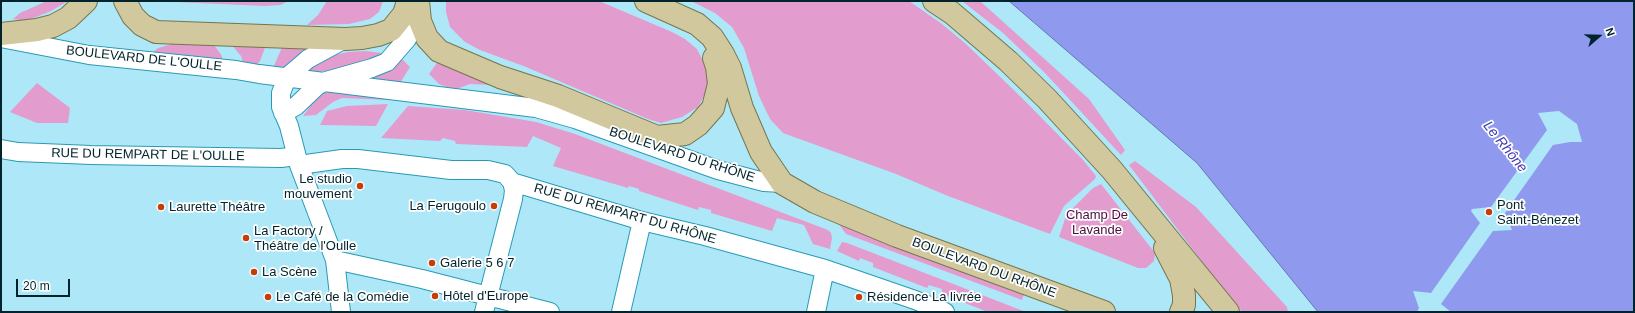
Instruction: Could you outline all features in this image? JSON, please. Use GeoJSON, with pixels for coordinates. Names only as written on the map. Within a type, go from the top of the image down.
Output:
{"type":"FeatureCollection","features":[{"type":"Feature","properties":{"kind":"main road"},"geometry":{"type":"LineString","coordinates":[[1,34],[37,30],[53,26],[68,18],[86,1]]}},
{"type":"Feature","properties":{"kind":"main road"},"geometry":{"type":"LineString","coordinates":[[125,1],[133,16],[142,25],[156,32],[345,39],[367,37],[391,30],[404,14],[415,4],[427,38],[439,51],[500,77],[558,96],[657,137],[685,134],[698,126],[713,108],[719,84],[717,67],[710,49],[698,35],[672,12]]}},
{"type":"Feature","properties":{"kind":"main road"},"geometry":{"type":"LineString","coordinates":[[646,1],[697,24],[712,37],[730,68],[742,108],[761,152],[782,183]]}},
{"type":"Feature","properties":{"kind":"main road"},"geometry":{"type":"LineString","coordinates":[[934,1],[952,13],[1008,61],[1047,99],[1112,170],[1228,312]]}},
{"type":"Feature","properties":{"kind":"main road","name":"BOULEVARD DU RHÔNE"},"geometry":{"type":"LineString","coordinates":[[782,183],[814,202],[897,236],[1104,312]]}},
{"type":"Feature","properties":{"kind":"main road"},"geometry":{"type":"LineString","coordinates":[[1146,212],[1191,299],[1195,312]]}},
{"type":"Feature","properties":{"kind":"main road"},"geometry":{"type":"LineString","coordinates":[[1181,279],[1184,295],[1184,305],[1181,312]]}},
{"type":"Feature","properties":{"kind":"street"},"geometry":{"type":"LineString","coordinates":[[286,120],[296,106],[317,86],[326,81],[386,62],[407,39],[414,24],[415,4]]}},
{"type":"Feature","properties":{"kind":"street","name":"BOULEVARD DE L'OULLE"},"geometry":{"type":"LineString","coordinates":[[1,38],[89,55],[236,70],[287,77]]}},
{"type":"Feature","properties":{"kind":"street"},"geometry":{"type":"LineString","coordinates":[[341,312],[335,260],[298,161],[281,107],[281,94],[287,77],[308,59],[345,39]]}},
{"type":"Feature","properties":{"kind":"street","name":"BOULEVARD DU RHÔNE"},"geometry":{"type":"LineString","coordinates":[[287,77],[536,108],[575,119],[718,170],[764,182],[782,183]]}},
{"type":"Feature","properties":{"kind":"street","name":"RUE DU REMPART DE L'OULLE"},"geometry":{"type":"LineString","coordinates":[[1,149],[18,152],[91,155],[280,158],[298,161]]}},
{"type":"Feature","properties":{"kind":"street","name":"RUE DU REMPART DU RHÔNE"},"geometry":{"type":"LineString","coordinates":[[298,161],[358,159],[451,170],[488,170],[505,174],[512,182],[642,221],[825,269],[914,306],[945,312]]}},
{"type":"Feature","properties":{"kind":"street"},"geometry":{"type":"LineString","coordinates":[[486,304],[513,200],[514,190],[512,182]]}},
{"type":"Feature","properties":{"kind":"street"},"geometry":{"type":"LineString","coordinates":[[621,312],[642,221]]}},
{"type":"Feature","properties":{"kind":"street"},"geometry":{"type":"LineString","coordinates":[[335,260],[422,279],[486,304],[550,312]]}},
{"type":"Feature","properties":{"kind":"street"},"geometry":{"type":"LineString","coordinates":[[816,312],[825,269]]}},
{"type":"Feature","properties":{"kind":"green space"},"geometry":{"type":"Polygon","coordinates":[[[47,1],[68,1],[51,11],[26,21],[13,19],[20,13],[47,1]]]}},
{"type":"Feature","properties":{"kind":"green space"},"geometry":{"type":"Polygon","coordinates":[[[152,1],[288,1],[281,5],[265,6],[152,1]]]}},
{"type":"Feature","properties":{"kind":"green space"},"geometry":{"type":"Polygon","coordinates":[[[327,1],[383,1],[379,12],[370,19],[349,24],[307,25],[318,15],[327,1]]]}},
{"type":"Feature","properties":{"kind":"green space"},"geometry":{"type":"Polygon","coordinates":[[[446,1],[599,1],[672,32],[685,39],[697,49],[706,67],[708,80],[705,94],[698,107],[682,117],[661,123],[648,119],[526,67],[480,50],[465,42],[450,27],[446,12],[446,1]]]}},
{"type":"Feature","properties":{"kind":"green space"},"geometry":{"type":"Polygon","coordinates":[[[691,1],[909,1],[942,24],[966,44],[1083,160],[1096,176],[1095,179],[1064,206],[1050,234],[948,196],[896,174],[783,133],[770,119],[759,96],[744,48],[732,27],[715,13],[691,1]]]}},
{"type":"Feature","properties":{"kind":"green space"},"geometry":{"type":"Polygon","coordinates":[[[962,1],[980,1],[1089,99],[1125,150],[1121,155],[1045,73],[1003,33],[962,1]]]}},
{"type":"Feature","properties":{"kind":"green space"},"geometry":{"type":"Polygon","coordinates":[[[179,42],[214,45],[222,56],[222,61],[151,54],[158,48],[179,42]]]}},
{"type":"Feature","properties":{"kind":"green space"},"geometry":{"type":"Polygon","coordinates":[[[230,43],[266,45],[260,61],[255,67],[244,65],[241,56],[230,43]]]}},
{"type":"Feature","properties":{"kind":"green space"},"geometry":{"type":"Polygon","coordinates":[[[283,45],[311,47],[282,71],[273,68],[283,45]]]}},
{"type":"Feature","properties":{"kind":"green space"},"geometry":{"type":"Polygon","coordinates":[[[366,51],[382,53],[365,63],[339,70],[304,73],[321,60],[335,55],[348,52],[366,51]]]}},
{"type":"Feature","properties":{"kind":"green space"},"geometry":{"type":"Polygon","coordinates":[[[401,58],[410,67],[400,83],[367,78],[401,58]]]}},
{"type":"Feature","properties":{"kind":"green space"},"geometry":{"type":"Polygon","coordinates":[[[439,60],[492,85],[470,84],[454,90],[439,84],[429,74],[439,60]]]}},
{"type":"Feature","properties":{"kind":"green space"},"geometry":{"type":"Polygon","coordinates":[[[37,83],[70,108],[68,123],[37,123],[10,112],[37,83]]]}},
{"type":"Feature","properties":{"kind":"green space"},"geometry":{"type":"Polygon","coordinates":[[[339,90],[390,95],[389,100],[342,98],[333,102],[316,115],[303,116],[312,104],[324,93],[339,90]]]}},
{"type":"Feature","properties":{"kind":"green space"},"geometry":{"type":"Polygon","coordinates":[[[388,104],[376,126],[320,125],[327,111],[347,106],[388,104]]]}},
{"type":"Feature","properties":{"kind":"green space"},"geometry":{"type":"Polygon","coordinates":[[[408,106],[465,110],[536,122],[575,134],[828,230],[831,233],[832,238],[830,249],[813,244],[804,225],[777,218],[772,231],[711,213],[711,210],[699,207],[698,210],[639,191],[639,189],[629,186],[628,188],[553,166],[561,148],[533,136],[527,147],[456,144],[455,141],[443,138],[440,141],[381,138],[408,106]]]}},
{"type":"Feature","properties":{"kind":"green space"},"geometry":{"type":"Polygon","coordinates":[[[1135,161],[1196,207],[1287,307],[1288,312],[1242,312],[1228,296],[1129,165],[1135,161]]]}},
{"type":"Feature","properties":{"kind":"green space","name":"Champ De Lavande"},"geometry":{"type":"Polygon","coordinates":[[[1101,184],[1155,253],[1154,261],[1146,268],[1138,268],[1059,237],[1065,219],[1072,209],[1093,188],[1101,184]]]}},
{"type":"Feature","properties":{"kind":"green space"},"geometry":{"type":"Polygon","coordinates":[[[838,223],[1024,294],[1022,300],[846,234],[838,223]]]}},
{"type":"Feature","properties":{"kind":"green space"},"geometry":{"type":"Polygon","coordinates":[[[842,242],[1026,312],[988,312],[942,294],[942,289],[929,285],[927,288],[873,267],[873,263],[860,258],[859,261],[837,251],[842,242]]]}},
{"type":"Feature","properties":{"kind":"water","name":"Le Rhône"},"geometry":{"type":"Polygon","coordinates":[[[1009,1],[1634,1],[1634,312],[1318,312],[1197,163],[1009,1]]]}},
{"type":"Feature","properties":{"kind":"pier","name":"Pont Saint-Bénezet"},"geometry":{"type":"Polygon","coordinates":[[[1559,111],[1577,124],[1582,142],[1570,142],[1553,145],[1505,213],[1512,230],[1493,231],[1441,304],[1451,312],[1417,312],[1419,308],[1413,291],[1431,293],[1480,223],[1471,211],[1472,209],[1491,207],[1547,130],[1538,113],[1559,111]]]}},
{"type":"Feature","properties":{"kind":"place","name":"Le studio mouvement"},"geometry":{"type":"Point","coordinates":[360,186]}},
{"type":"Feature","properties":{"kind":"place","name":"La Ferugoulo"},"geometry":{"type":"Point","coordinates":[494,206]}},
{"type":"Feature","properties":{"kind":"place","name":"Laurette Théâtre"},"geometry":{"type":"Point","coordinates":[161,207]}},
{"type":"Feature","properties":{"kind":"place","name":"Pont Saint-Bénezet"},"geometry":{"type":"Point","coordinates":[1489,212]}},
{"type":"Feature","properties":{"kind":"place","name":"La Factory / Théâtre de l'Oulle"},"geometry":{"type":"Point","coordinates":[246,238]}},
{"type":"Feature","properties":{"kind":"place","name":"Galerie 5 6 7"},"geometry":{"type":"Point","coordinates":[432,263]}},
{"type":"Feature","properties":{"kind":"place","name":"La Scène"},"geometry":{"type":"Point","coordinates":[254,272]}},
{"type":"Feature","properties":{"kind":"place","name":"Hôtel d'Europe"},"geometry":{"type":"Point","coordinates":[435,296]}},
{"type":"Feature","properties":{"kind":"place","name":"Le Café de la Comédie"},"geometry":{"type":"Point","coordinates":[268,297]}},
{"type":"Feature","properties":{"kind":"place","name":"Résidence La livrée"},"geometry":{"type":"Point","coordinates":[859,297]}}]}
